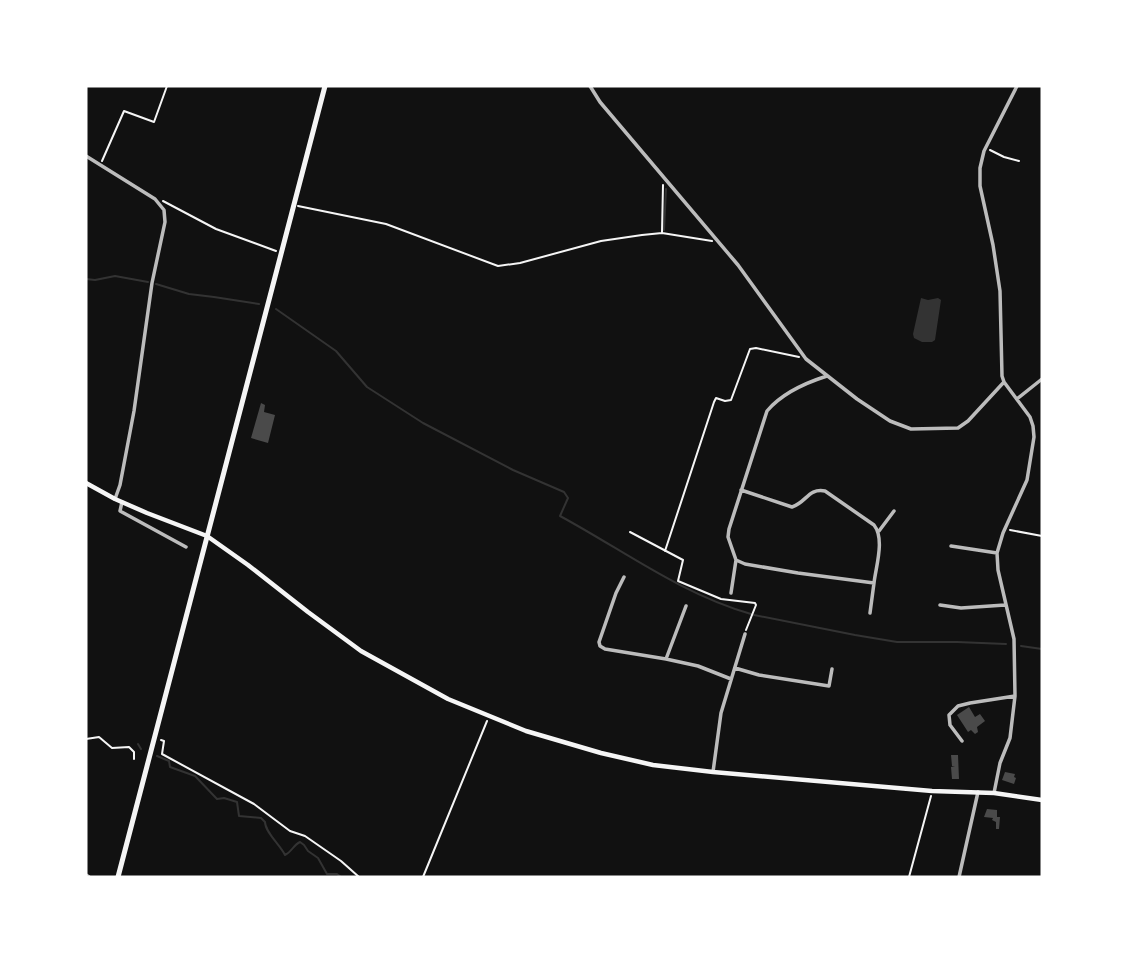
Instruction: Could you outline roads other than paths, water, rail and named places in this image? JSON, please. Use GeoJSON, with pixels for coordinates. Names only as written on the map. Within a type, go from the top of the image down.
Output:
{"type":"FeatureCollection","features":[{"type":"Feature","properties":{"kind":"main road"},"geometry":{"type":"LineString","coordinates":[[118,877],[325,86]]}},
{"type":"Feature","properties":{"kind":"main road"},"geometry":{"type":"LineString","coordinates":[[86,483],[115,499],[207,536],[361,651],[448,699],[526,732],[653,765],[932,791],[994,793],[1042,800]]}},
{"type":"Feature","properties":{"kind":"street"},"geometry":{"type":"LineString","coordinates":[[590,86],[600,102],[738,265],[806,359],[857,399],[890,421],[911,429],[958,428],[963,426],[1004,382]]}},
{"type":"Feature","properties":{"kind":"street"},"geometry":{"type":"LineString","coordinates":[[994,793],[1000,763],[1010,738],[1015,696],[1014,639],[998,570],[997,553],[1027,480],[1034,437],[1030,417],[1004,382],[1001,368],[1000,291],[980,186],[980,168],[985,148],[1017,86]]}},
{"type":"Feature","properties":{"kind":"street"},"geometry":{"type":"LineString","coordinates":[[86,156],[158,202],[164,210],[164,230],[152,282],[134,411],[115,499]]}},
{"type":"Feature","properties":{"kind":"street"},"geometry":{"type":"LineString","coordinates":[[732,593],[736,561],[729,529],[767,411],[776,400],[827,376]]}},
{"type":"Feature","properties":{"kind":"street"},"geometry":{"type":"LineString","coordinates":[[1017,399],[1042,379]]}},
{"type":"Feature","properties":{"kind":"street"},"geometry":{"type":"LineString","coordinates":[[741,489],[792,507],[811,492],[825,491],[874,525],[879,531],[880,540],[870,613]]}},
{"type":"Feature","properties":{"kind":"street"},"geometry":{"type":"LineString","coordinates":[[122,502],[120,512],[186,547]]}},
{"type":"Feature","properties":{"kind":"street"},"geometry":{"type":"LineString","coordinates":[[879,531],[894,511]]}},
{"type":"Feature","properties":{"kind":"street"},"geometry":{"type":"LineString","coordinates":[[951,546],[997,553]]}},
{"type":"Feature","properties":{"kind":"street"},"geometry":{"type":"LineString","coordinates":[[736,561],[874,583]]}},
{"type":"Feature","properties":{"kind":"street"},"geometry":{"type":"LineString","coordinates":[[624,577],[599,642],[600,646],[698,666],[731,679]]}},
{"type":"Feature","properties":{"kind":"street"},"geometry":{"type":"LineString","coordinates":[[940,605],[961,608],[1005,605]]}},
{"type":"Feature","properties":{"kind":"street"},"geometry":{"type":"LineString","coordinates":[[666,659],[686,606]]}},
{"type":"Feature","properties":{"kind":"street"},"geometry":{"type":"LineString","coordinates":[[713,772],[720,713],[745,634]]}},
{"type":"Feature","properties":{"kind":"street"},"geometry":{"type":"LineString","coordinates":[[735,668],[759,675],[829,686],[832,669]]}},
{"type":"Feature","properties":{"kind":"street"},"geometry":{"type":"LineString","coordinates":[[962,741],[950,725],[949,715],[958,706],[1015,696]]}},
{"type":"Feature","properties":{"kind":"street"},"geometry":{"type":"LineString","coordinates":[[959,877],[978,792]]}},
{"type":"Feature","properties":{"kind":"waterway"},"geometry":{"type":"LineString","coordinates":[[664,230],[666,189]]}},
{"type":"Feature","properties":{"kind":"waterway"},"geometry":{"type":"LineString","coordinates":[[86,279],[115,276],[148,282]]}},
{"type":"Feature","properties":{"kind":"waterway"},"geometry":{"type":"LineString","coordinates":[[156,284],[189,294],[259,304]]}},
{"type":"Feature","properties":{"kind":"waterway"},"geometry":{"type":"LineString","coordinates":[[276,309],[336,351],[367,387],[423,423],[513,470],[564,492],[568,498],[560,516],[676,583],[751,614]]}},
{"type":"Feature","properties":{"kind":"waterway"},"geometry":{"type":"LineString","coordinates":[[754,615],[897,642],[1006,644]]}},
{"type":"Feature","properties":{"kind":"waterway"},"geometry":{"type":"LineString","coordinates":[[1021,646],[1042,649]]}},
{"type":"Feature","properties":{"kind":"waterway"},"geometry":{"type":"LineString","coordinates":[[138,744],[141,749]]}},
{"type":"Feature","properties":{"kind":"waterway"},"geometry":{"type":"LineString","coordinates":[[157,756],[169,761],[170,767],[195,776],[217,799],[237,802],[239,816],[261,818],[285,855],[300,842],[318,858],[327,874],[341,877]]}}]}
